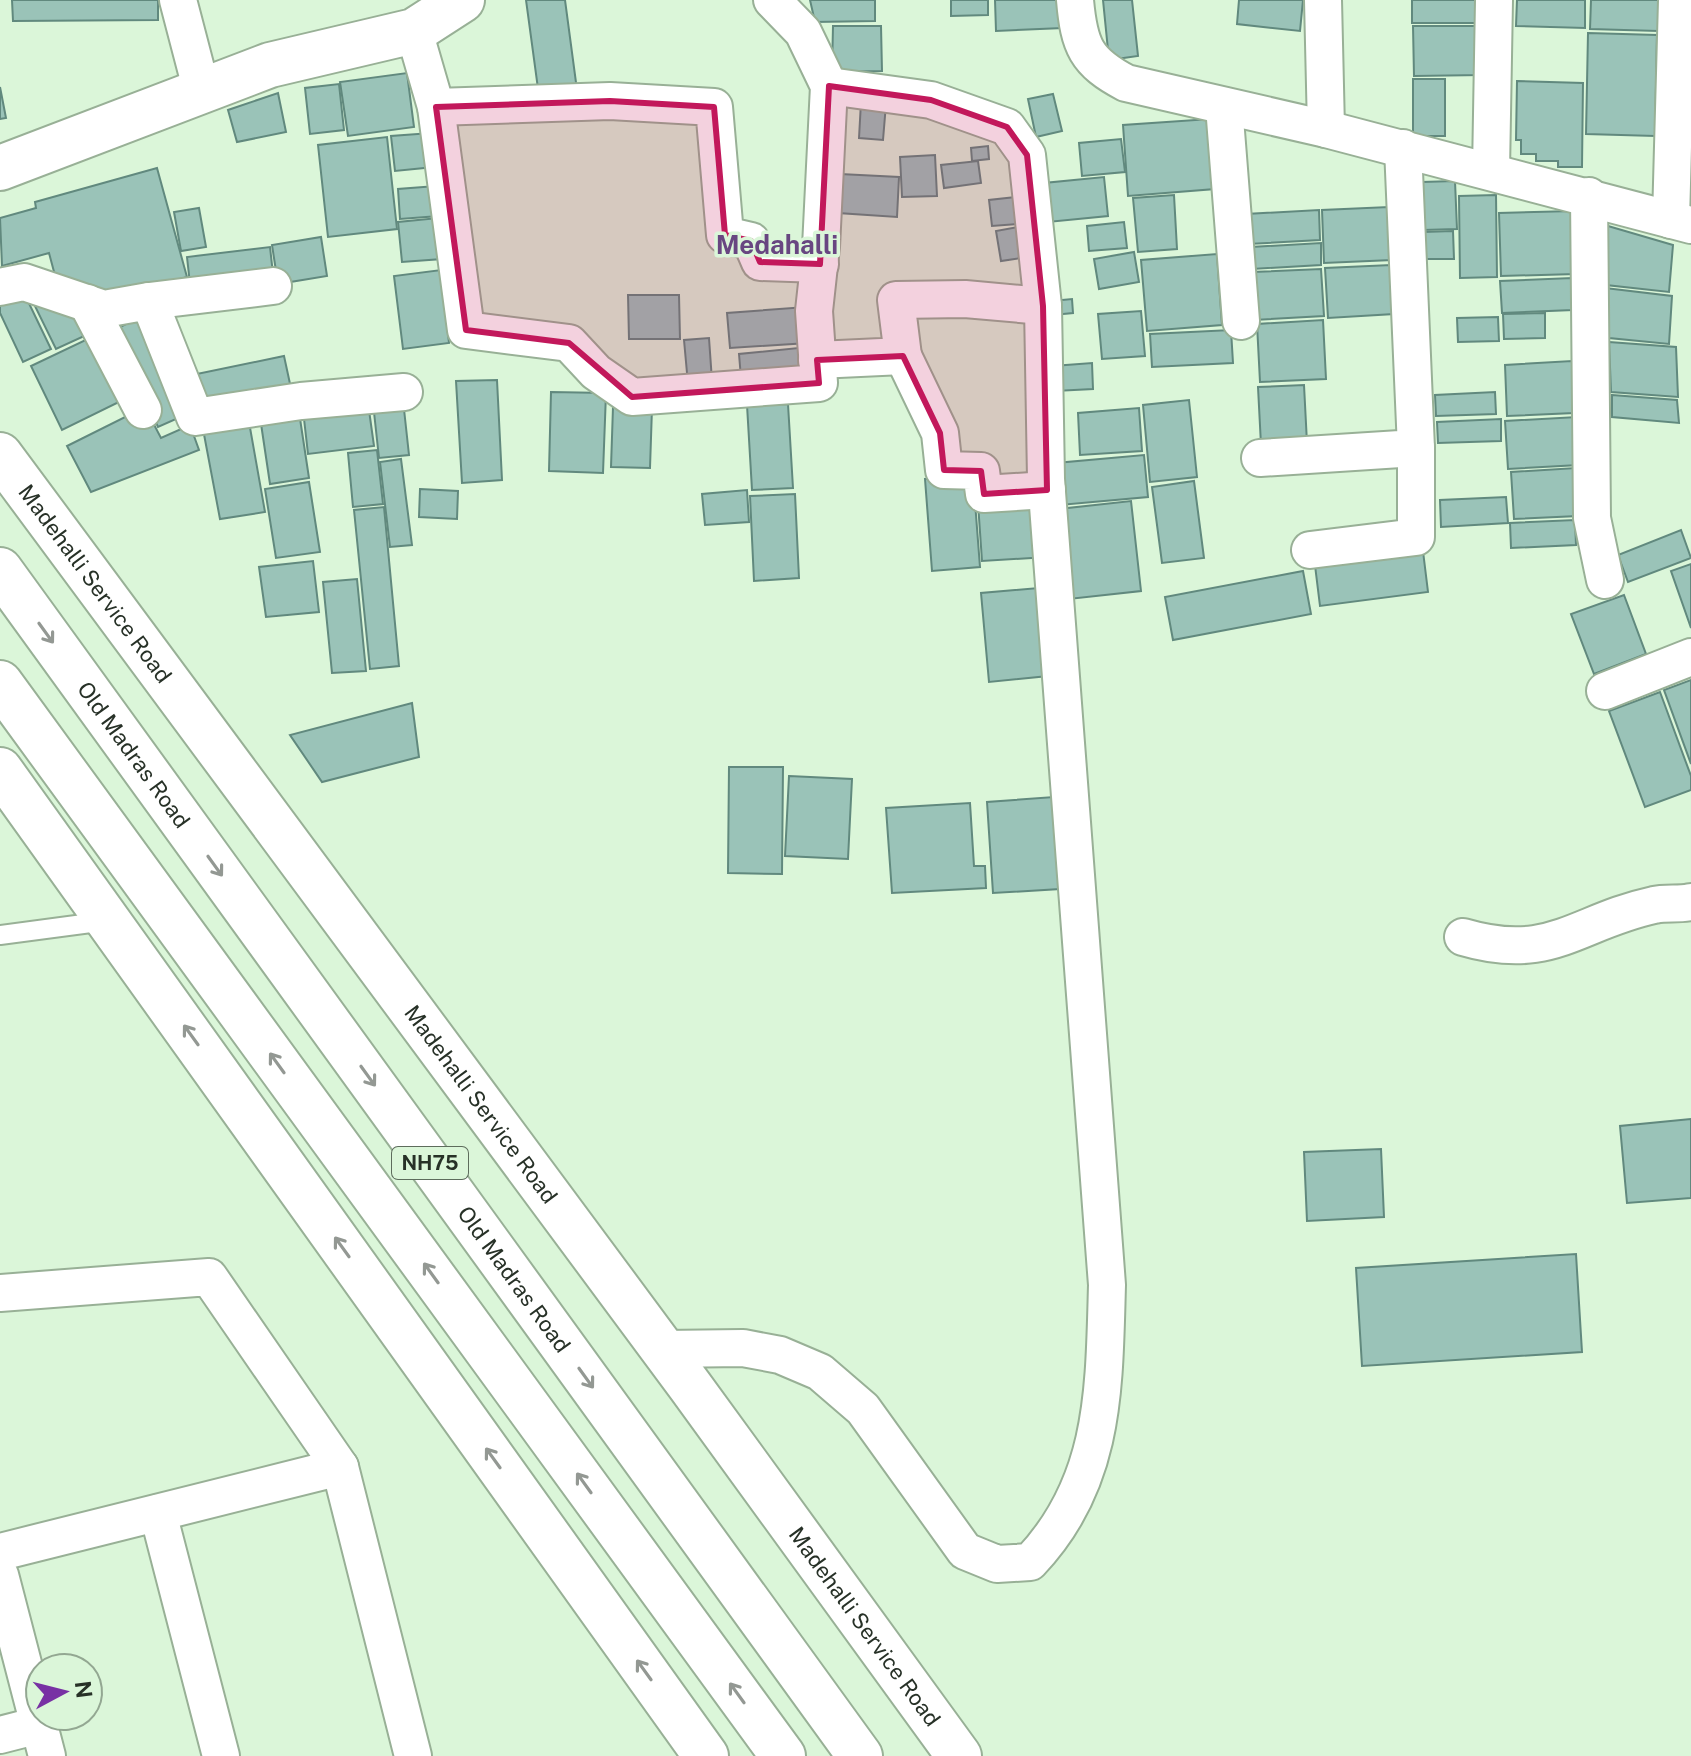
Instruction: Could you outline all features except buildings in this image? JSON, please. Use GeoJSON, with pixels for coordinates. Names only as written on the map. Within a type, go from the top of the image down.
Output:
{"type":"FeatureCollection","features":[{"type":"Feature","properties":{"kind":"main road"},"geometry":{"type":"LineString","coordinates":[[0,168],[201,88],[270,65],[414,31],[462,0]]}},
{"type":"Feature","properties":{"kind":"main road","name":"Madehalli Service Road"},"geometry":{"type":"LineString","coordinates":[[0,455],[663,1349],[959,1756]]}},
{"type":"Feature","properties":{"kind":"main road","name":"Old Madras Road"},"geometry":{"type":"LineString","coordinates":[[0,570],[860,1756]]}},
{"type":"Feature","properties":{"kind":"main road","name":"NH75"},"geometry":{"type":"LineString","coordinates":[[0,683],[783,1756]]}},
{"type":"Feature","properties":{"kind":"main road"},"geometry":{"type":"LineString","coordinates":[[0,770],[706,1756]]}},
{"type":"Feature","properties":{"kind":"street"},"geometry":{"type":"LineString","coordinates":[[178,0],[201,88]]}},
{"type":"Feature","properties":{"kind":"street"},"geometry":{"type":"LineString","coordinates":[[414,31],[436,107],[466,330],[569,343],[596,372],[632,397],[819,383],[814,311],[820,264],[829,86],[803,32],[772,0]]}},
{"type":"Feature","properties":{"kind":"street"},"geometry":{"type":"LineString","coordinates":[[1075,0],[1085,51],[1098,69],[1126,83],[1403,148],[1681,223],[1677,0]]}},
{"type":"Feature","properties":{"kind":"street"},"geometry":{"type":"LineString","coordinates":[[1323,0],[1326,129]]}},
{"type":"Feature","properties":{"kind":"street"},"geometry":{"type":"LineString","coordinates":[[1491,171],[1494,0]]}},
{"type":"Feature","properties":{"kind":"street"},"geometry":{"type":"LineString","coordinates":[[663,1349],[743,1348],[780,1355],[820,1372],[863,1409],[965,1551],[997,1564],[1030,1562],[1054,1537],[1089,1466],[1103,1405],[1107,1285],[1047,490],[1043,306],[1027,155],[1007,127],[931,100],[829,86]]}},
{"type":"Feature","properties":{"kind":"street"},"geometry":{"type":"LineString","coordinates":[[436,107],[595,101],[714,107],[725,235],[751,241],[760,262],[820,264]]}},
{"type":"Feature","properties":{"kind":"street"},"geometry":{"type":"LineString","coordinates":[[1224,106],[1241,321]]}},
{"type":"Feature","properties":{"kind":"street"},"geometry":{"type":"LineString","coordinates":[[1310,550],[1416,537],[1416,448],[1403,148]]}},
{"type":"Feature","properties":{"kind":"street"},"geometry":{"type":"LineString","coordinates":[[1589,196],[1592,518],[1605,580]]}},
{"type":"Feature","properties":{"kind":"street"},"geometry":{"type":"LineString","coordinates":[[0,287],[24,282],[104,309],[273,286]]}},
{"type":"Feature","properties":{"kind":"street"},"geometry":{"type":"LineString","coordinates":[[1043,306],[965,299],[896,300],[903,356],[940,433],[944,470],[981,471],[984,494],[1047,490]]}},
{"type":"Feature","properties":{"kind":"street"},"geometry":{"type":"LineString","coordinates":[[149,301],[195,417],[301,401],[404,392]]}},
{"type":"Feature","properties":{"kind":"street"},"geometry":{"type":"LineString","coordinates":[[87,303],[143,410]]}},
{"type":"Feature","properties":{"kind":"street"},"geometry":{"type":"LineString","coordinates":[[817,360],[903,356]]}},
{"type":"Feature","properties":{"kind":"street"},"geometry":{"type":"LineString","coordinates":[[1260,458],[1416,448]]}},
{"type":"Feature","properties":{"kind":"street"},"geometry":{"type":"LineString","coordinates":[[1605,691],[1691,657]]}},
{"type":"Feature","properties":{"kind":"street"},"geometry":{"type":"LineString","coordinates":[[1463,937],[1490,945],[1524,947],[1559,939],[1655,905],[1691,902]]}},
{"type":"Feature","properties":{"kind":"street"},"geometry":{"type":"LineString","coordinates":[[0,1293],[209,1277],[340,1467],[413,1756]]}},
{"type":"Feature","properties":{"kind":"street"},"geometry":{"type":"LineString","coordinates":[[0,1552],[340,1467]]}},
{"type":"Feature","properties":{"kind":"street"},"geometry":{"type":"LineString","coordinates":[[158,1513],[221,1756]]}},
{"type":"Feature","properties":{"kind":"street"},"geometry":{"type":"LineString","coordinates":[[0,1575],[43,1740],[0,1735]]}},
{"type":"Feature","properties":{"kind":"lane"},"geometry":{"type":"LineString","coordinates":[[0,935],[108,920]]}},
{"type":"Feature","properties":{"kind":"highlighted area"},"geometry":{"type":"Polygon","coordinates":[[[829,86],[931,100],[1007,127],[1027,155],[1043,306],[1047,490],[984,494],[981,471],[944,470],[940,433],[903,356],[817,360],[819,383],[632,397],[569,343],[466,330],[436,107],[610,101],[714,107],[725,235],[751,241],[760,262],[820,264],[829,86]]]}},
{"type":"Feature","properties":{"kind":"district","name":"Medahalli"},"geometry":{"type":"Point","coordinates":[777,244]}}]}
